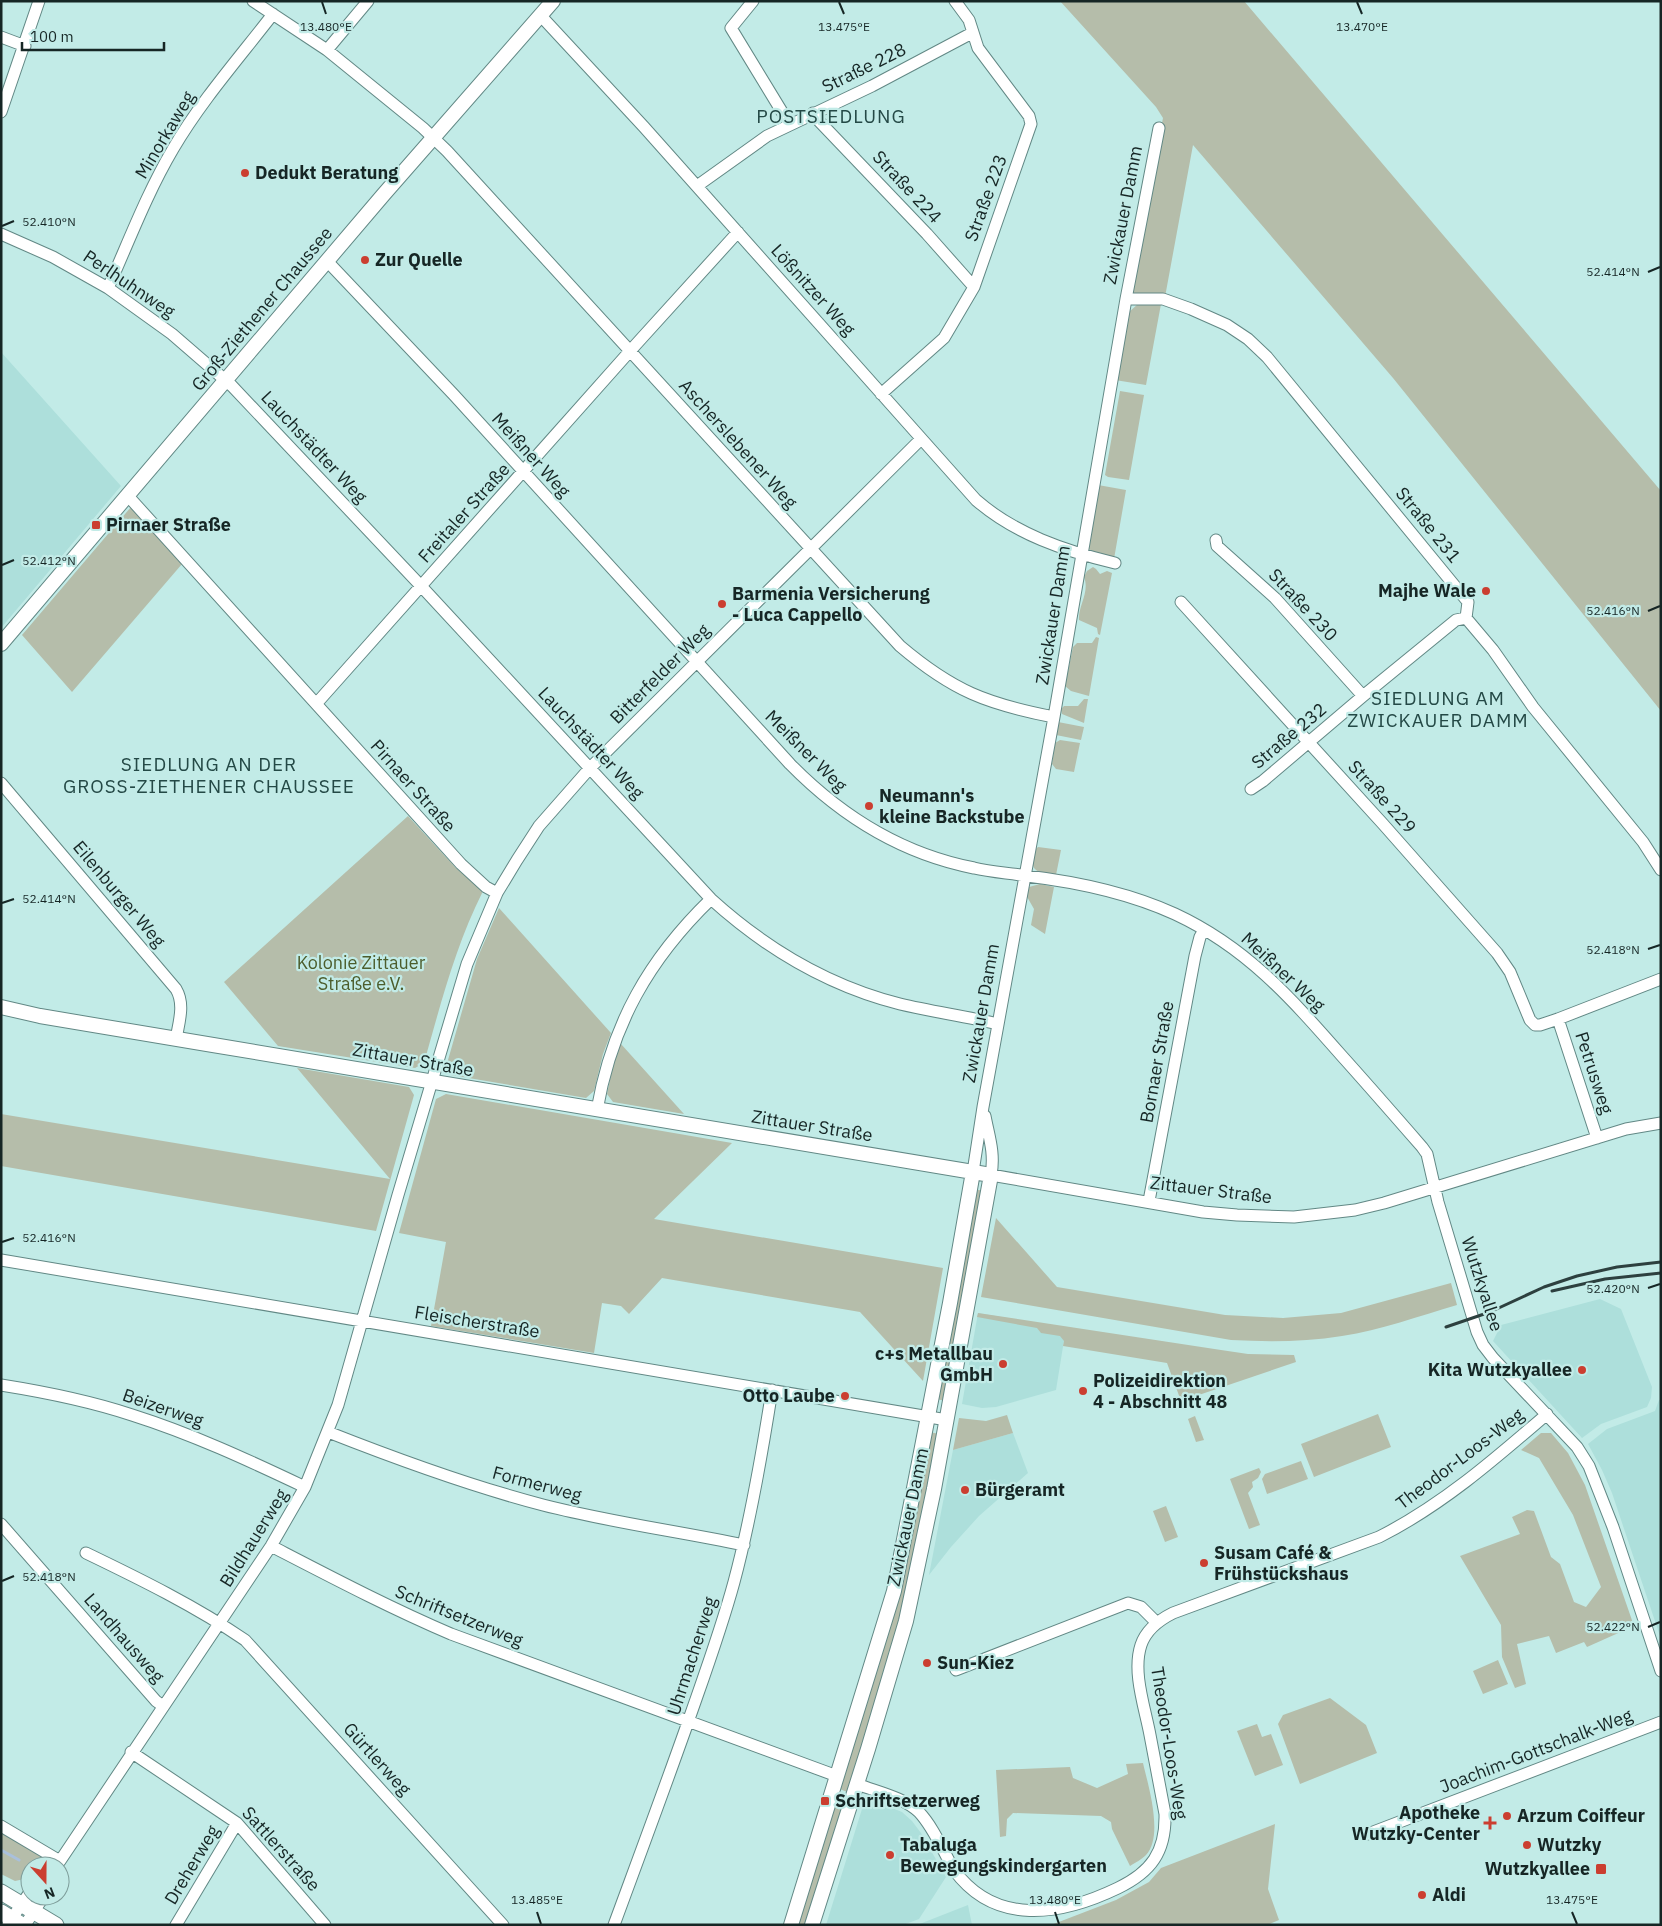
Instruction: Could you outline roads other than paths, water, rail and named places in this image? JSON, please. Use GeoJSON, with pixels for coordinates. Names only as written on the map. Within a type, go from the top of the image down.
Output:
{"type":"FeatureCollection","features":[{"type":"Feature","properties":{"kind":"main road"},"geometry":{"type":"LineString","coordinates":[[1,1892],[20,1899]]}},
{"type":"Feature","properties":{"kind":"main road"},"geometry":{"type":"LineString","coordinates":[[34,1906],[56,1925]]}},
{"type":"Feature","properties":{"kind":"street"},"geometry":{"type":"LineString","coordinates":[[1,112],[39,1]]}},
{"type":"Feature","properties":{"kind":"street","name":"Ascherslebener Weg"},"geometry":{"type":"LineString","coordinates":[[253,1],[327,50],[447,151],[900,646],[926,668],[955,686],[989,702],[1054,717]]}},
{"type":"Feature","properties":{"kind":"street"},"geometry":{"type":"LineString","coordinates":[[327,50],[368,1]]}},
{"type":"Feature","properties":{"kind":"street","name":"Groß-Ziethener Chaussee"},"geometry":{"type":"LineString","coordinates":[[1,644],[327,261],[553,1]]}},
{"type":"Feature","properties":{"kind":"street"},"geometry":{"type":"LineString","coordinates":[[753,1],[731,28],[790,125]]}},
{"type":"Feature","properties":{"kind":"street","name":"Straße 223"},"geometry":{"type":"LineString","coordinates":[[882,394],[944,338],[974,287],[1031,124],[1029,116],[978,48],[969,20],[955,1]]}},
{"type":"Feature","properties":{"kind":"street","name":"Minorkaweg"},"geometry":{"type":"LineString","coordinates":[[108,288],[156,181],[173,148],[203,104],[273,14]]}},
{"type":"Feature","properties":{"kind":"street","name":"Lößnitzer Weg"},"geometry":{"type":"LineString","coordinates":[[541,16],[582,58],[921,439],[986,509],[1033,536],[1083,555]]}},
{"type":"Feature","properties":{"kind":"street","name":"Straße 228"},"geometry":{"type":"LineString","coordinates":[[697,186],[760,140],[872,86],[972,33]]}},
{"type":"Feature","properties":{"kind":"street"},"geometry":{"type":"LineString","coordinates":[[1,37],[25,46]]}},
{"type":"Feature","properties":{"kind":"street","name":"Straße 224"},"geometry":{"type":"LineString","coordinates":[[813,113],[974,287]]}},
{"type":"Feature","properties":{"kind":"street","name":"Zwickauer Damm"},"geometry":{"type":"LineString","coordinates":[[790,1925],[894,1591],[973,1172],[983,1107],[1083,555],[1126,299],[1159,128]]}},
{"type":"Feature","properties":{"kind":"street","name":"Freitaler Straße"},"geometry":{"type":"LineString","coordinates":[[316,704],[738,232]]}},
{"type":"Feature","properties":{"kind":"street","name":"Perlhuhnweg"},"geometry":{"type":"LineString","coordinates":[[1,234],[60,260],[108,288],[172,334],[226,380]]}},
{"type":"Feature","properties":{"kind":"street","name":"Meißner Weg"},"geometry":{"type":"LineString","coordinates":[[327,261],[400,336],[523,473],[805,779],[833,804],[860,822],[902,845],[932,857],[972,868],[1095,889],[1140,900],[1175,914],[1232,946],[1299,1007],[1422,1147],[1427,1154],[1434,1187]]}},
{"type":"Feature","properties":{"kind":"street","name":"Straße 231"},"geometry":{"type":"LineString","coordinates":[[1126,299],[1163,299],[1210,317],[1248,339],[1288,381],[1468,602],[1466,618]]}},
{"type":"Feature","properties":{"kind":"street","name":"Lauchstädter Weg"},"geometry":{"type":"LineString","coordinates":[[226,380],[421,586],[711,899],[751,932],[778,951],[848,987],[899,1004],[998,1024]]}},
{"type":"Feature","properties":{"kind":"street","name":"Bitterfelder Weg"},"geometry":{"type":"LineString","coordinates":[[398,1195],[467,964],[497,893],[539,826],[590,768],[809,548],[921,439]]}},
{"type":"Feature","properties":{"kind":"street","name":"Pirnaer Straße"},"geometry":{"type":"LineString","coordinates":[[128,496],[461,864],[486,887],[497,893]]}},
{"type":"Feature","properties":{"kind":"street","name":"Straße 230"},"geometry":{"type":"LineString","coordinates":[[1216,540],[1217,546],[1247,571],[1274,598],[1363,696]]}},
{"type":"Feature","properties":{"kind":"street"},"geometry":{"type":"LineString","coordinates":[[1083,555],[1115,563]]}},
{"type":"Feature","properties":{"kind":"street","name":"Straße 229"},"geometry":{"type":"LineString","coordinates":[[1181,602],[1383,824],[1497,953],[1510,972],[1530,1020],[1535,1025],[1540,1026],[1558,1019]]}},
{"type":"Feature","properties":{"kind":"street"},"geometry":{"type":"LineString","coordinates":[[1466,618],[1494,650],[1533,707],[1643,842],[1661,870]]}},
{"type":"Feature","properties":{"kind":"street","name":"Straße 232"},"geometry":{"type":"LineString","coordinates":[[1251,789],[1456,620],[1466,618]]}},
{"type":"Feature","properties":{"kind":"street","name":"Eilenburger Weg"},"geometry":{"type":"LineString","coordinates":[[1,783],[176,989],[180,996],[181,1005],[176,1039]]}},
{"type":"Feature","properties":{"kind":"street"},"geometry":{"type":"LineString","coordinates":[[597,1110],[609,1056],[623,1021],[641,986],[661,954],[690,919],[711,899]]}},
{"type":"Feature","properties":{"kind":"street","name":"Bornaer Straße"},"geometry":{"type":"LineString","coordinates":[[1149,1201],[1195,956],[1204,930]]}},
{"type":"Feature","properties":{"kind":"street"},"geometry":{"type":"LineString","coordinates":[[1558,1019],[1661,979]]}},
{"type":"Feature","properties":{"kind":"street","name":"Zittauer Straße"},"geometry":{"type":"LineString","coordinates":[[1,1007],[40,1016],[1149,1201],[1203,1212],[1237,1215],[1294,1217],[1355,1210],[1384,1203],[1626,1128],[1661,1123]]}},
{"type":"Feature","properties":{"kind":"street","name":"Petrusweg"},"geometry":{"type":"LineString","coordinates":[[1558,1019],[1597,1138]]}},
{"type":"Feature","properties":{"kind":"street","name":"Zwickauer Damm"},"geometry":{"type":"LineString","coordinates":[[812,1925],[906,1620],[947,1420],[994,1160],[983,1107]]}},
{"type":"Feature","properties":{"kind":"street","name":"Wutzkyallee"},"geometry":{"type":"LineString","coordinates":[[1434,1187],[1466,1298],[1483,1345],[1577,1447],[1596,1481],[1661,1671]]}},
{"type":"Feature","properties":{"kind":"street","name":"Bildhauerweg"},"geometry":{"type":"LineString","coordinates":[[61,1856],[220,1624],[271,1546],[306,1487],[338,1405],[398,1195]]}},
{"type":"Feature","properties":{"kind":"street","name":"Fleischerstraße"},"geometry":{"type":"LineString","coordinates":[[1,1260],[947,1420]]}},
{"type":"Feature","properties":{"kind":"street","name":"Beizerweg"},"geometry":{"type":"LineString","coordinates":[[1,1385],[60,1396],[130,1414],[214,1445],[306,1487]]}},
{"type":"Feature","properties":{"kind":"street","name":"Uhrmacherweg"},"geometry":{"type":"LineString","coordinates":[[614,1925],[715,1647],[744,1545],[764,1446],[772,1390]]}},
{"type":"Feature","properties":{"kind":"street","name":"Theodor-Loos-Weg"},"geometry":{"type":"LineString","coordinates":[[857,1784],[907,1803],[918,1812],[931,1829],[965,1886],[982,1901],[997,1910],[1017,1914],[1052,1912],[1094,1899],[1120,1887],[1146,1871],[1160,1851],[1164,1834],[1165,1814],[1138,1663],[1139,1651],[1144,1637],[1157,1622],[1166,1616],[1379,1537],[1396,1528],[1435,1504],[1547,1414]]}},
{"type":"Feature","properties":{"kind":"street","name":"Formerweg"},"geometry":{"type":"LineString","coordinates":[[328,1432],[409,1463],[488,1490],[628,1524],[744,1545]]}},
{"type":"Feature","properties":{"kind":"street","name":"Landhausweg"},"geometry":{"type":"LineString","coordinates":[[1,1524],[163,1706]]}},
{"type":"Feature","properties":{"kind":"street","name":"Schriftsetzerweg"},"geometry":{"type":"LineString","coordinates":[[271,1546],[355,1591],[451,1634],[837,1776]]}},
{"type":"Feature","properties":{"kind":"street","name":"Gürtlerweg"},"geometry":{"type":"LineString","coordinates":[[86,1553],[138,1577],[245,1640],[502,1925]]}},
{"type":"Feature","properties":{"kind":"street"},"geometry":{"type":"LineString","coordinates":[[956,1670],[1128,1603],[1142,1607],[1157,1622]]}},
{"type":"Feature","properties":{"kind":"street","name":"Joachim-Gottschalk-Weg"},"geometry":{"type":"LineString","coordinates":[[1368,1834],[1661,1722]]}},
{"type":"Feature","properties":{"kind":"street","name":"Sattlerstraße"},"geometry":{"type":"LineString","coordinates":[[131,1752],[238,1823],[325,1925]]}},
{"type":"Feature","properties":{"kind":"street","name":"Dreherweg"},"geometry":{"type":"LineString","coordinates":[[176,1925],[238,1823]]}},
{"type":"Feature","properties":{"kind":"street"},"geometry":{"type":"LineString","coordinates":[[1,1826],[44,1856]]}},
{"type":"Feature","properties":{"kind":"street"},"geometry":{"type":"LineString","coordinates":[[14,1921],[26,1906]]}},
{"type":"Feature","properties":{"kind":"waterway"},"geometry":{"type":"LineString","coordinates":[[1,1850],[19,1860]]}},
{"type":"Feature","properties":{"kind":"railway"},"geometry":{"type":"LineString","coordinates":[[1446,1327],[1490,1312],[1544,1287],[1577,1276],[1617,1267],[1661,1262]]}},
{"type":"Feature","properties":{"kind":"railway"},"geometry":{"type":"LineString","coordinates":[[1552,1291],[1605,1279],[1661,1273]]}},
{"type":"Feature","properties":{"kind":"place","name":"Dedukt Beratung"},"geometry":{"type":"Point","coordinates":[245,173]}},
{"type":"Feature","properties":{"kind":"place","name":"Zur Quelle"},"geometry":{"type":"Point","coordinates":[365,260]}},
{"type":"Feature","properties":{"kind":"place","name":"Pirnaer Straße"},"geometry":{"type":"Point","coordinates":[96,525]}},
{"type":"Feature","properties":{"kind":"place","name":"Majhe Wale"},"geometry":{"type":"Point","coordinates":[1486,591]}},
{"type":"Feature","properties":{"kind":"place","name":"Barmenia Versicherung - Luca Cappello"},"geometry":{"type":"Point","coordinates":[722,604]}},
{"type":"Feature","properties":{"kind":"place","name":"Neumann's kleine Backstube"},"geometry":{"type":"Point","coordinates":[869,806]}},
{"type":"Feature","properties":{"kind":"place","name":"c+s Metallbau GmbH"},"geometry":{"type":"Point","coordinates":[1003,1364]}},
{"type":"Feature","properties":{"kind":"place","name":"Kita Wutzkyallee"},"geometry":{"type":"Point","coordinates":[1582,1370]}},
{"type":"Feature","properties":{"kind":"place","name":"Polizeidirektion 4 - Abschnitt 48"},"geometry":{"type":"Point","coordinates":[1083,1391]}},
{"type":"Feature","properties":{"kind":"place","name":"Otto Laube"},"geometry":{"type":"Point","coordinates":[845,1396]}},
{"type":"Feature","properties":{"kind":"place","name":"Bürgeramt"},"geometry":{"type":"Point","coordinates":[965,1490]}},
{"type":"Feature","properties":{"kind":"place","name":"Susam Café & Frühstückshaus"},"geometry":{"type":"Point","coordinates":[1204,1563]}},
{"type":"Feature","properties":{"kind":"place","name":"Sun-Kiez"},"geometry":{"type":"Point","coordinates":[927,1663]}},
{"type":"Feature","properties":{"kind":"place","name":"Schriftsetzerweg"},"geometry":{"type":"Point","coordinates":[825,1801]}},
{"type":"Feature","properties":{"kind":"place","name":"Arzum Coiffeur"},"geometry":{"type":"Point","coordinates":[1507,1816]}},
{"type":"Feature","properties":{"kind":"place","name":"Apotheke Wutzky-Center"},"geometry":{"type":"Point","coordinates":[1490,1823]}},
{"type":"Feature","properties":{"kind":"place","name":"Wutzky"},"geometry":{"type":"Point","coordinates":[1527,1845]}},
{"type":"Feature","properties":{"kind":"place","name":"Tabaluga Bewegungskindergarten"},"geometry":{"type":"Point","coordinates":[890,1855]}},
{"type":"Feature","properties":{"kind":"place","name":"Wutzkyallee"},"geometry":{"type":"Point","coordinates":[1601,1869]}},
{"type":"Feature","properties":{"kind":"place","name":"Aldi"},"geometry":{"type":"Point","coordinates":[1422,1895]}},
{"type":"Feature","properties":{"kind":"district","name":"POSTSIEDLUNG"},"geometry":{"type":"Point","coordinates":[831,116]}},
{"type":"Feature","properties":{"kind":"district","name":"SIEDLUNG AM ZWICKAUER DAMM"},"geometry":{"type":"Point","coordinates":[1438,709]}},
{"type":"Feature","properties":{"kind":"district","name":"SIEDLUNG AN DER GROSS-ZIETHENER CHAUSSEE"},"geometry":{"type":"Point","coordinates":[209,775]}},
{"type":"Feature","properties":{"kind":"park label","name":"Kolonie Zittauer Straße e.V."},"geometry":{"type":"Point","coordinates":[361,973]}}]}
